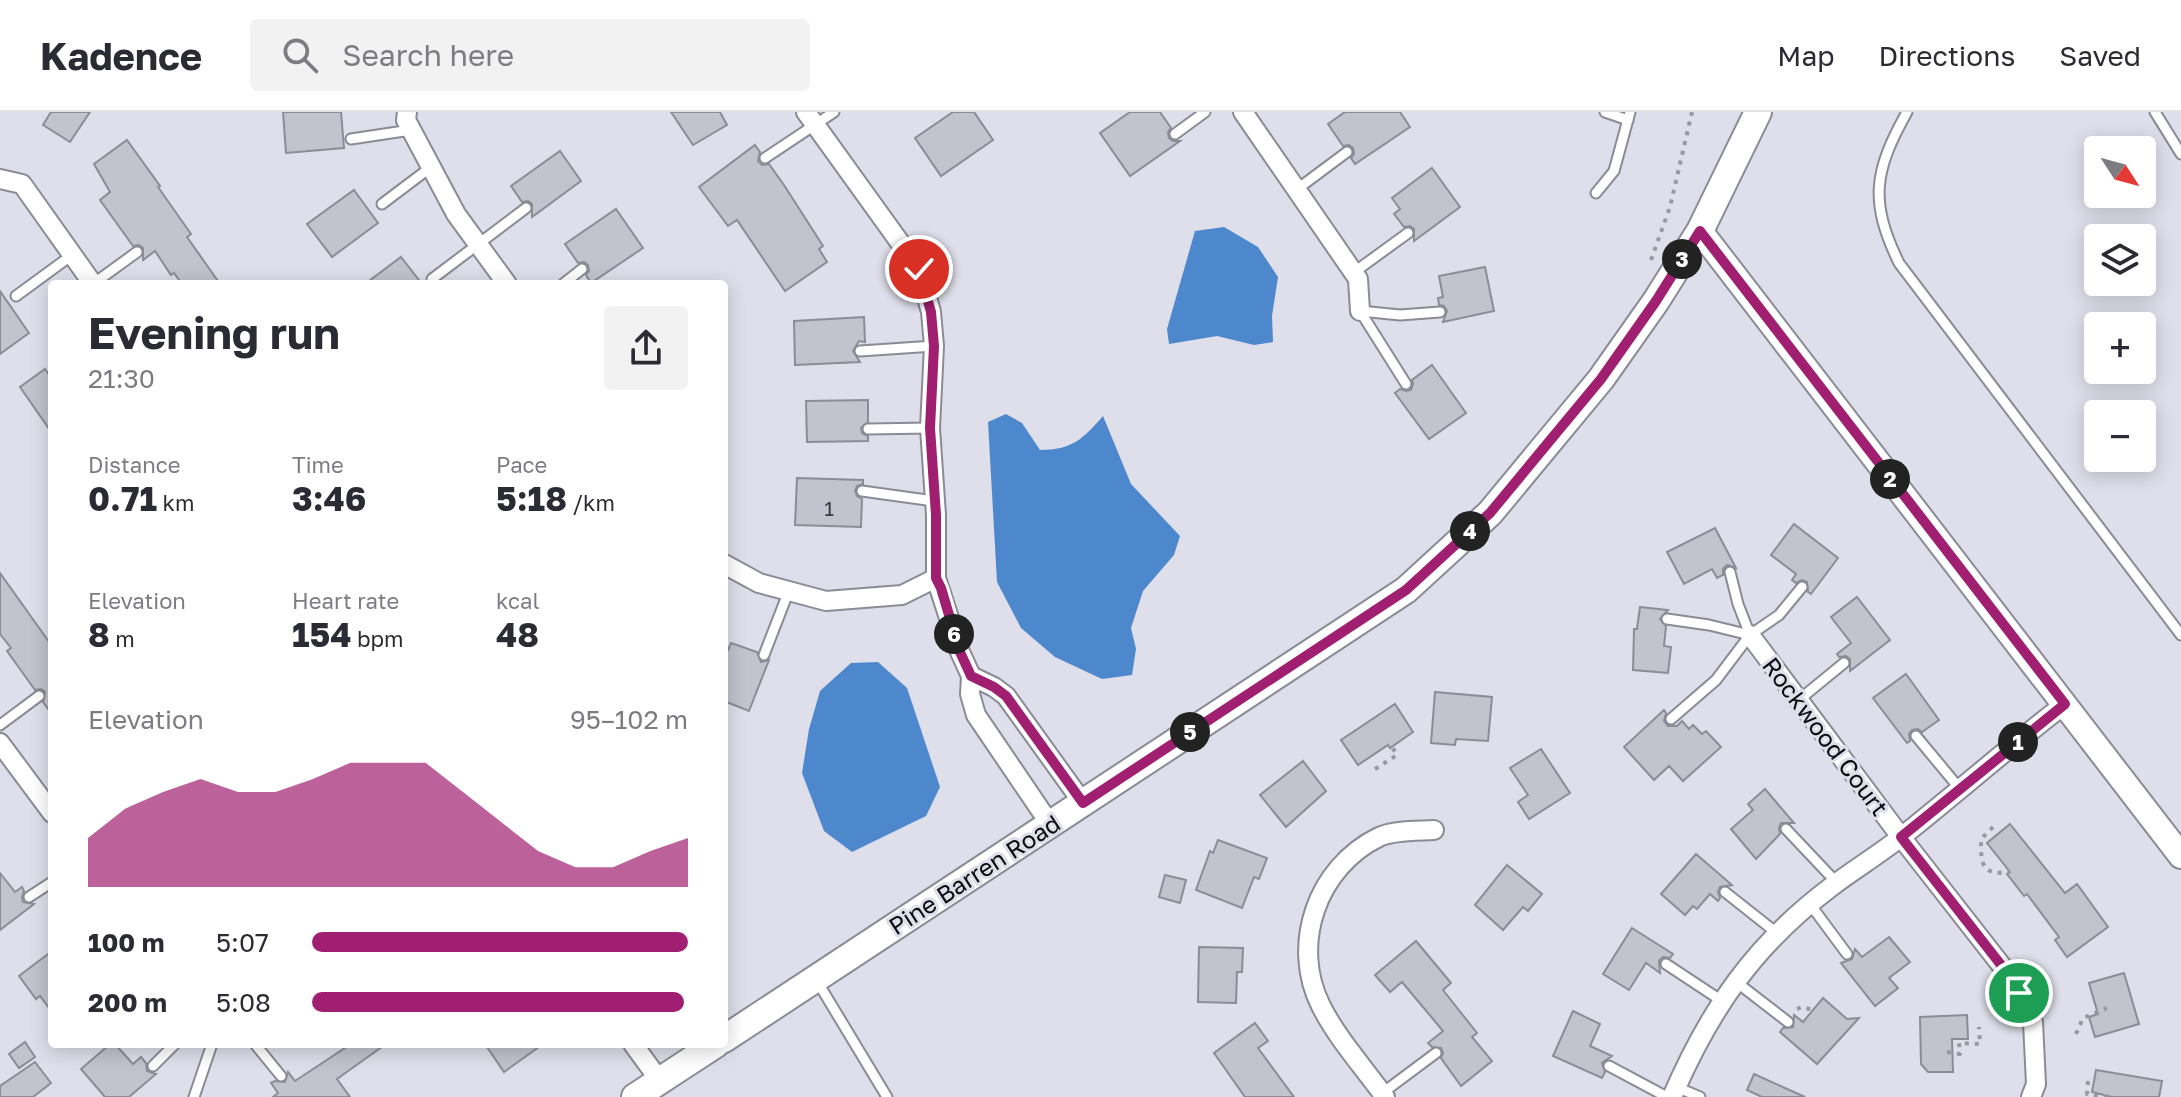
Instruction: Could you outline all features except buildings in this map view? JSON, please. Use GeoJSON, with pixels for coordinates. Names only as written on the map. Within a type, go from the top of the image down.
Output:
{"type":"FeatureCollection","features":[{"type":"Feature","properties":{"kind":"main road","name":"Pine Barren Road"},"geometry":{"type":"LineString","coordinates":[[728,1036],[1406,590],[1490,513],[1601,379],[1700,231],[1758,112]]}},
{"type":"Feature","properties":{"kind":"main road"},"geometry":{"type":"LineString","coordinates":[[635,1097],[710,1048]]}},
{"type":"Feature","properties":{"kind":"street"},"geometry":{"type":"LineString","coordinates":[[1246,113],[1358,279],[1360,311]]}},
{"type":"Feature","properties":{"kind":"street"},"geometry":{"type":"LineString","coordinates":[[811,119],[919,269],[931,312],[934,346],[930,428],[936,578],[971,676],[970,694],[976,715],[1050,824]]}},
{"type":"Feature","properties":{"kind":"street"},"geometry":{"type":"LineString","coordinates":[[409,121],[456,214],[504,280]]}},
{"type":"Feature","properties":{"kind":"street"},"geometry":{"type":"LineString","coordinates":[[0,179],[22,184],[90,280]]}},
{"type":"Feature","properties":{"kind":"street"},"geometry":{"type":"LineString","coordinates":[[1700,231],[2181,856]]}},
{"type":"Feature","properties":{"kind":"street"},"geometry":{"type":"LineString","coordinates":[[728,566],[759,583],[826,601],[902,595],[936,578]]}},
{"type":"Feature","properties":{"kind":"street","name":"Rockwood Court"},"geometry":{"type":"LineString","coordinates":[[1750,635],[2012,979],[2033,1022],[2036,1084],[2031,1097]]}},
{"type":"Feature","properties":{"kind":"street"},"geometry":{"type":"LineString","coordinates":[[971,676],[1006,696],[1083,803]]}},
{"type":"Feature","properties":{"kind":"street"},"geometry":{"type":"LineString","coordinates":[[1672,1094],[1695,1047],[1735,981],[1778,934],[1810,904],[1901,837],[2065,704]]}},
{"type":"Feature","properties":{"kind":"street"},"geometry":{"type":"LineString","coordinates":[[1,748],[48,808]]}},
{"type":"Feature","properties":{"kind":"street"},"geometry":{"type":"LineString","coordinates":[[1381,1096],[1321,1005],[1310,978],[1308,945],[1312,919],[1321,894],[1336,869],[1356,851],[1382,835],[1434,830]]}},
{"type":"Feature","properties":{"kind":"street"},"geometry":{"type":"LineString","coordinates":[[636,1048],[660,1081]]}},
{"type":"Feature","properties":{"kind":"lane"},"geometry":{"type":"LineString","coordinates":[[765,158],[811,119],[834,112]]}},
{"type":"Feature","properties":{"kind":"lane"},"geometry":{"type":"LineString","coordinates":[[1175,134],[1205,112]]}},
{"type":"Feature","properties":{"kind":"lane"},"geometry":{"type":"LineString","coordinates":[[1596,193],[1614,171],[1629,116],[1605,112]]}},
{"type":"Feature","properties":{"kind":"lane"},"geometry":{"type":"LineString","coordinates":[[1907,112],[1890,142],[1882,164],[1879,189],[1879,213],[1886,237],[1899,263],[2181,635]]}},
{"type":"Feature","properties":{"kind":"lane"},"geometry":{"type":"LineString","coordinates":[[2155,112],[2181,154]]}},
{"type":"Feature","properties":{"kind":"lane"},"geometry":{"type":"LineString","coordinates":[[351,139],[409,121]]}},
{"type":"Feature","properties":{"kind":"lane"},"geometry":{"type":"LineString","coordinates":[[1296,190],[1347,152]]}},
{"type":"Feature","properties":{"kind":"lane"},"geometry":{"type":"LineString","coordinates":[[382,204],[431,167]]}},
{"type":"Feature","properties":{"kind":"lane"},"geometry":{"type":"LineString","coordinates":[[432,279],[526,208]]}},
{"type":"Feature","properties":{"kind":"lane"},"geometry":{"type":"LineString","coordinates":[[1353,273],[1408,233]]}},
{"type":"Feature","properties":{"kind":"lane"},"geometry":{"type":"LineString","coordinates":[[98,280],[137,252]]}},
{"type":"Feature","properties":{"kind":"lane"},"geometry":{"type":"LineString","coordinates":[[16,296],[72,255]]}},
{"type":"Feature","properties":{"kind":"lane"},"geometry":{"type":"LineString","coordinates":[[568,280],[582,269]]}},
{"type":"Feature","properties":{"kind":"lane"},"geometry":{"type":"LineString","coordinates":[[1360,311],[1400,315],[1440,312]]}},
{"type":"Feature","properties":{"kind":"lane"},"geometry":{"type":"LineString","coordinates":[[1360,311],[1406,384]]}},
{"type":"Feature","properties":{"kind":"lane"},"geometry":{"type":"LineString","coordinates":[[860,351],[934,346]]}},
{"type":"Feature","properties":{"kind":"lane"},"geometry":{"type":"LineString","coordinates":[[868,429],[930,428]]}},
{"type":"Feature","properties":{"kind":"lane"},"geometry":{"type":"LineString","coordinates":[[862,491],[935,501]]}},
{"type":"Feature","properties":{"kind":"lane"},"geometry":{"type":"LineString","coordinates":[[1730,572],[1750,635]]}},
{"type":"Feature","properties":{"kind":"lane"},"geometry":{"type":"LineString","coordinates":[[1671,719],[1716,680],[1750,635],[1779,615],[1802,587]]}},
{"type":"Feature","properties":{"kind":"lane"},"geometry":{"type":"LineString","coordinates":[[764,655],[788,593]]}},
{"type":"Feature","properties":{"kind":"lane"},"geometry":{"type":"LineString","coordinates":[[1667,619],[1750,635]]}},
{"type":"Feature","properties":{"kind":"lane"},"geometry":{"type":"LineString","coordinates":[[1800,699],[1844,663]]}},
{"type":"Feature","properties":{"kind":"lane"},"geometry":{"type":"LineString","coordinates":[[0,725],[39,696]]}},
{"type":"Feature","properties":{"kind":"lane"},"geometry":{"type":"LineString","coordinates":[[1916,736],[1961,789]]}},
{"type":"Feature","properties":{"kind":"lane"},"geometry":{"type":"LineString","coordinates":[[1786,829],[1837,883]]}},
{"type":"Feature","properties":{"kind":"lane"},"geometry":{"type":"LineString","coordinates":[[29,897],[48,885]]}},
{"type":"Feature","properties":{"kind":"lane"},"geometry":{"type":"LineString","coordinates":[[1725,892],[1778,934]]}},
{"type":"Feature","properties":{"kind":"lane"},"geometry":{"type":"LineString","coordinates":[[1810,904],[1847,954]]}},
{"type":"Feature","properties":{"kind":"lane"},"geometry":{"type":"LineString","coordinates":[[1666,964],[1722,1001]]}},
{"type":"Feature","properties":{"kind":"lane"},"geometry":{"type":"LineString","coordinates":[[816,978],[887,1097]]}},
{"type":"Feature","properties":{"kind":"lane"},"geometry":{"type":"LineString","coordinates":[[1735,981],[1788,1022]]}},
{"type":"Feature","properties":{"kind":"lane"},"geometry":{"type":"LineString","coordinates":[[153,1066],[171,1048]]}},
{"type":"Feature","properties":{"kind":"lane"},"geometry":{"type":"LineString","coordinates":[[194,1097],[211,1048]]}},
{"type":"Feature","properties":{"kind":"lane"},"geometry":{"type":"LineString","coordinates":[[258,1048],[281,1076]]}},
{"type":"Feature","properties":{"kind":"lane"},"geometry":{"type":"LineString","coordinates":[[1381,1096],[1436,1053]]}},
{"type":"Feature","properties":{"kind":"lane"},"geometry":{"type":"LineString","coordinates":[[1609,1066],[1672,1094],[1700,1097]]}},
{"type":"Feature","properties":{"kind":"path"},"geometry":{"type":"LineString","coordinates":[[1650,263],[1670,207],[1692,112]]}},
{"type":"Feature","properties":{"kind":"path"},"geometry":{"type":"LineString","coordinates":[[1375,769],[1397,755],[1392,747]]}},
{"type":"Feature","properties":{"kind":"path"},"geometry":{"type":"LineString","coordinates":[[1993,827],[1981,839],[1981,862],[1995,874],[2010,872]]}},
{"type":"Feature","properties":{"kind":"path"},"geometry":{"type":"LineString","coordinates":[[2076,1034],[2083,1018],[2107,1008]]}},
{"type":"Feature","properties":{"kind":"path"},"geometry":{"type":"LineString","coordinates":[[1947,1052],[1960,1054],[1959,1043],[1980,1044],[1979,1027]]}},
{"type":"Feature","properties":{"kind":"path"},"geometry":{"type":"LineString","coordinates":[[2088,1081],[2087,1094],[2106,1097]]}},
{"type":"Feature","properties":{"kind":"water"},"geometry":{"type":"Polygon","coordinates":[[[1224,227],[1258,247],[1278,277],[1272,316],[1273,342],[1254,345],[1217,336],[1169,344],[1167,329],[1195,231],[1224,227]]]}},
{"type":"Feature","properties":{"kind":"water"},"geometry":{"type":"Polygon","coordinates":[[[1006,414],[1022,423],[1040,450],[1061,448],[1076,442],[1103,416],[1131,484],[1180,536],[1174,555],[1143,591],[1131,628],[1136,649],[1132,675],[1102,679],[1055,657],[1021,628],[997,582],[988,422],[1006,414]]]}},
{"type":"Feature","properties":{"kind":"water"},"geometry":{"type":"Polygon","coordinates":[[[878,662],[907,688],[940,787],[926,816],[852,852],[824,831],[802,773],[809,729],[820,691],[851,663],[878,662]]]}},
{"type":"Feature","properties":{"kind":"route"},"geometry":{"type":"LineString","coordinates":[[919,269],[931,312],[934,346],[930,428],[936,515],[936,578],[971,676],[1006,696],[1083,803],[1406,590],[1490,513],[1601,379],[1700,231],[2065,704],[1901,837],[2012,979],[2019,993]]}}]}
